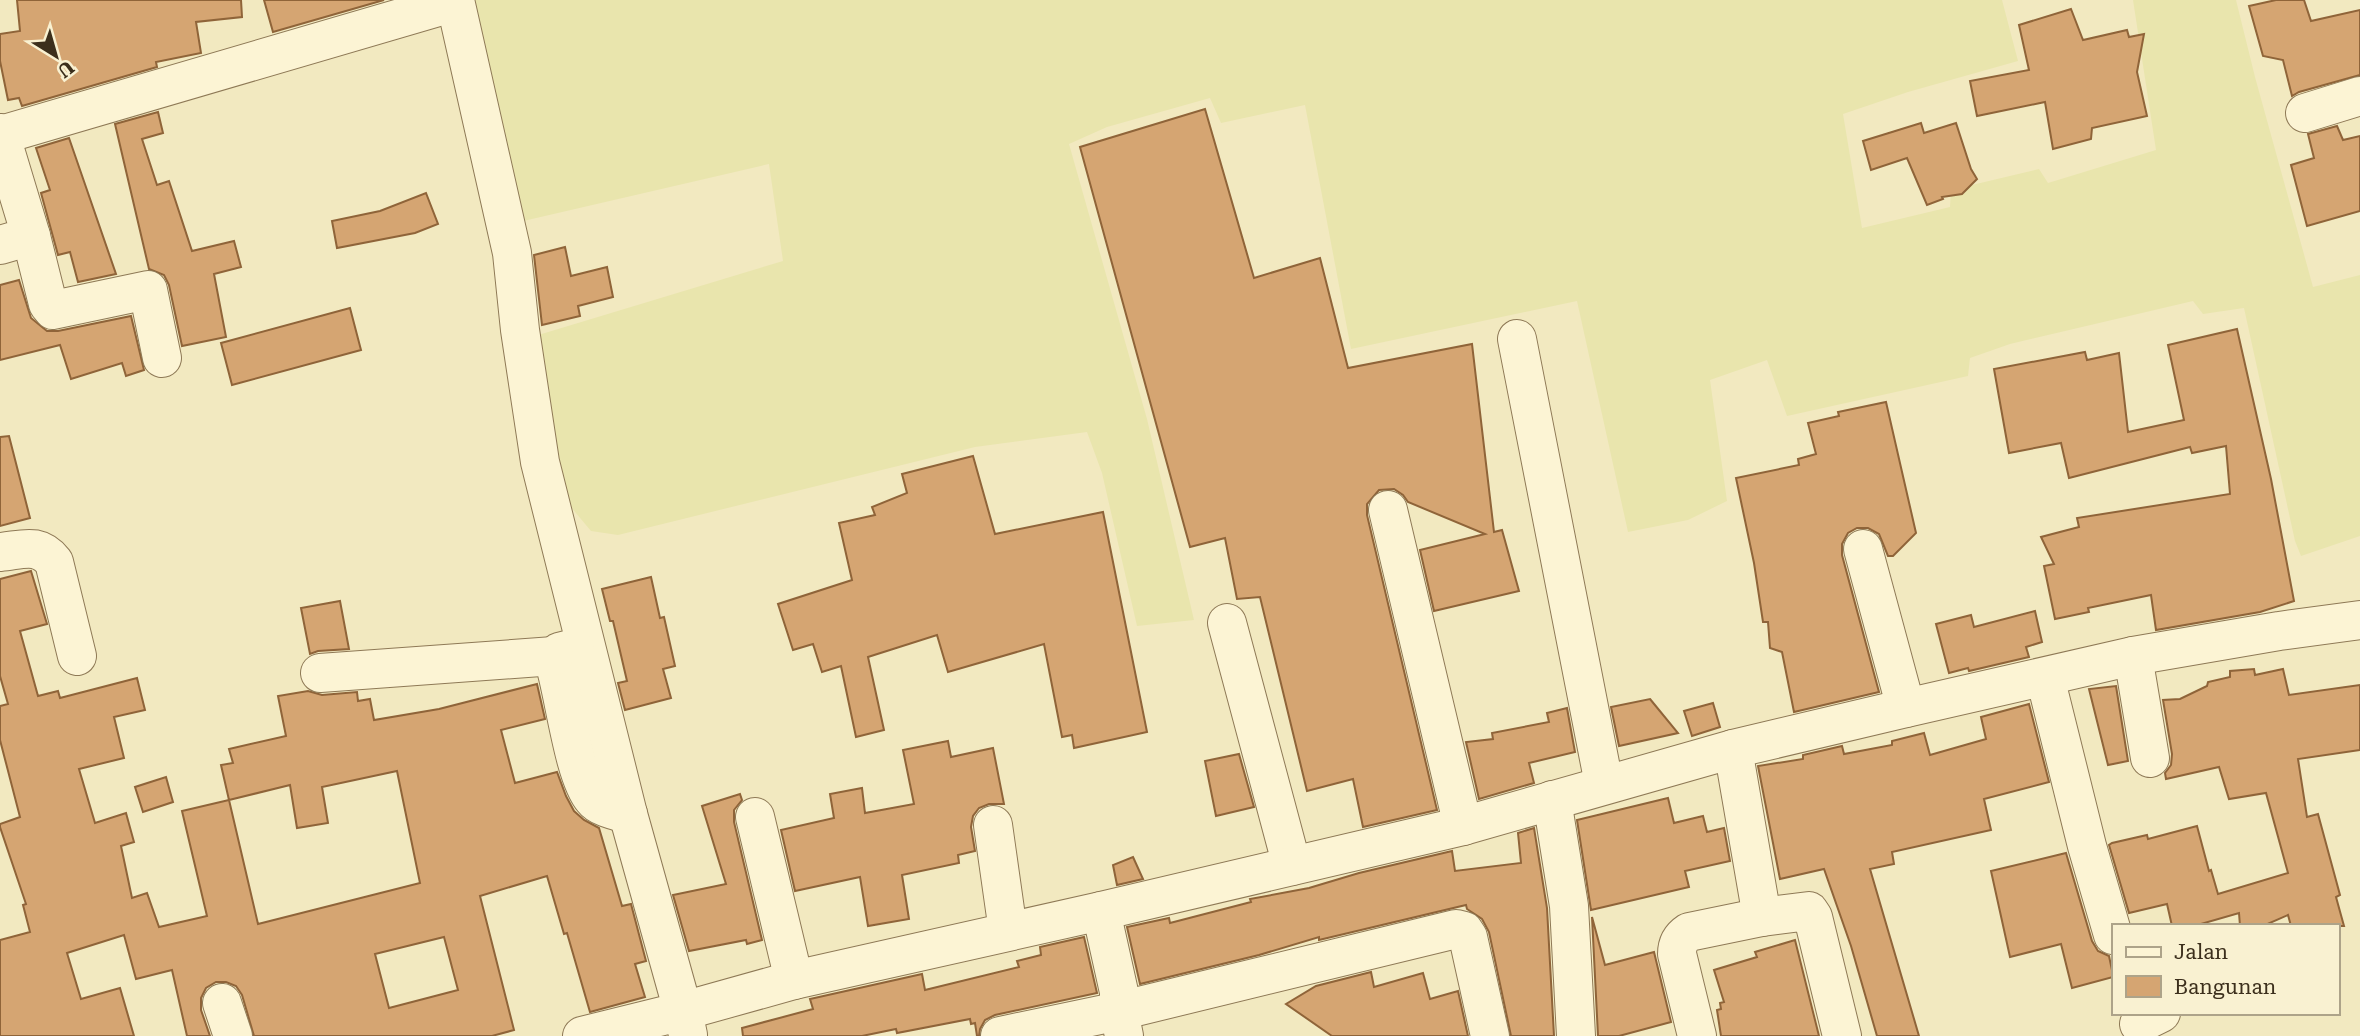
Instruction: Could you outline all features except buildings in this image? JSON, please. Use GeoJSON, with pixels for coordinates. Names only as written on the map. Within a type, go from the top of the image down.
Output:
{"type":"FeatureCollection","features":[{"type":"Feature","properties":{"kind":"street"},"geometry":{"type":"LineString","coordinates":[[162,358],[148,290],[53,310],[48,304],[16,241],[0,134],[455,1],[512,253],[520,331],[569,650],[584,711],[615,810],[686,1023]]}},
{"type":"Feature","properties":{"kind":"street"},"geometry":{"type":"LineString","coordinates":[[2305,113],[2360,96]]}},
{"type":"Feature","properties":{"kind":"street"},"geometry":{"type":"LineString","coordinates":[[1517,339],[1604,784]]}},
{"type":"Feature","properties":{"kind":"street"},"geometry":{"type":"LineString","coordinates":[[1388,510],[1463,826]]}},
{"type":"Feature","properties":{"kind":"street"},"geometry":{"type":"LineString","coordinates":[[0,552],[37,548],[45,551],[54,562],[77,656]]}},
{"type":"Feature","properties":{"kind":"street"},"geometry":{"type":"LineString","coordinates":[[1863,550],[1906,708]]}},
{"type":"Feature","properties":{"kind":"street"},"geometry":{"type":"LineString","coordinates":[[582,1036],[686,1023],[794,980],[1463,826],[1733,749],[1906,708],[2133,656],[2360,620]]}},
{"type":"Feature","properties":{"kind":"street"},"geometry":{"type":"LineString","coordinates":[[1227,623],[1292,866]]}},
{"type":"Feature","properties":{"kind":"street"},"geometry":{"type":"LineString","coordinates":[[320,673],[569,650]]}},
{"type":"Feature","properties":{"kind":"street"},"geometry":{"type":"LineString","coordinates":[[2133,656],[2150,758]]}},
{"type":"Feature","properties":{"kind":"street"},"geometry":{"type":"LineString","coordinates":[[2045,677],[2112,931]]}},
{"type":"Feature","properties":{"kind":"street"},"geometry":{"type":"LineString","coordinates":[[1733,749],[1759,901]]}},
{"type":"Feature","properties":{"kind":"street"},"geometry":{"type":"LineString","coordinates":[[1552,800],[1569,905],[1576,1036]]}},
{"type":"Feature","properties":{"kind":"street"},"geometry":{"type":"LineString","coordinates":[[755,817],[794,980]]}},
{"type":"Feature","properties":{"kind":"street"},"geometry":{"type":"LineString","coordinates":[[993,825],[1007,931]]}},
{"type":"Feature","properties":{"kind":"street"},"geometry":{"type":"LineString","coordinates":[[1697,1036],[1677,954],[1679,941],[1689,932],[1759,901],[1809,911],[1813,917],[1842,1036]]}},
{"type":"Feature","properties":{"kind":"street"},"geometry":{"type":"LineString","coordinates":[[1101,911],[1120,1010]]}},
{"type":"Feature","properties":{"kind":"street"},"geometry":{"type":"LineString","coordinates":[[1000,1036],[1460,929],[1468,937],[1490,1036]]}},
{"type":"Feature","properties":{"kind":"shaded area"},"geometry":{"type":"Polygon","coordinates":[[[470,0],[2002,0],[2018,61],[1908,92],[1843,114],[1862,228],[1950,207],[1951,190],[2039,169],[2048,183],[2156,150],[2133,0],[2236,0],[2313,287],[2360,275],[2360,536],[2301,556],[2295,541],[2244,308],[2203,314],[2193,301],[2010,344],[1970,358],[1968,376],[1787,416],[1767,360],[1710,380],[1727,501],[1688,520],[1628,532],[1577,301],[1351,349],[1305,105],[1221,123],[1210,98],[1107,127],[1069,144],[1147,419],[1194,620],[1137,626],[1102,473],[1087,432],[975,447],[618,535],[591,531],[560,494],[535,336],[783,261],[769,164],[519,222],[470,0]]]}}]}
